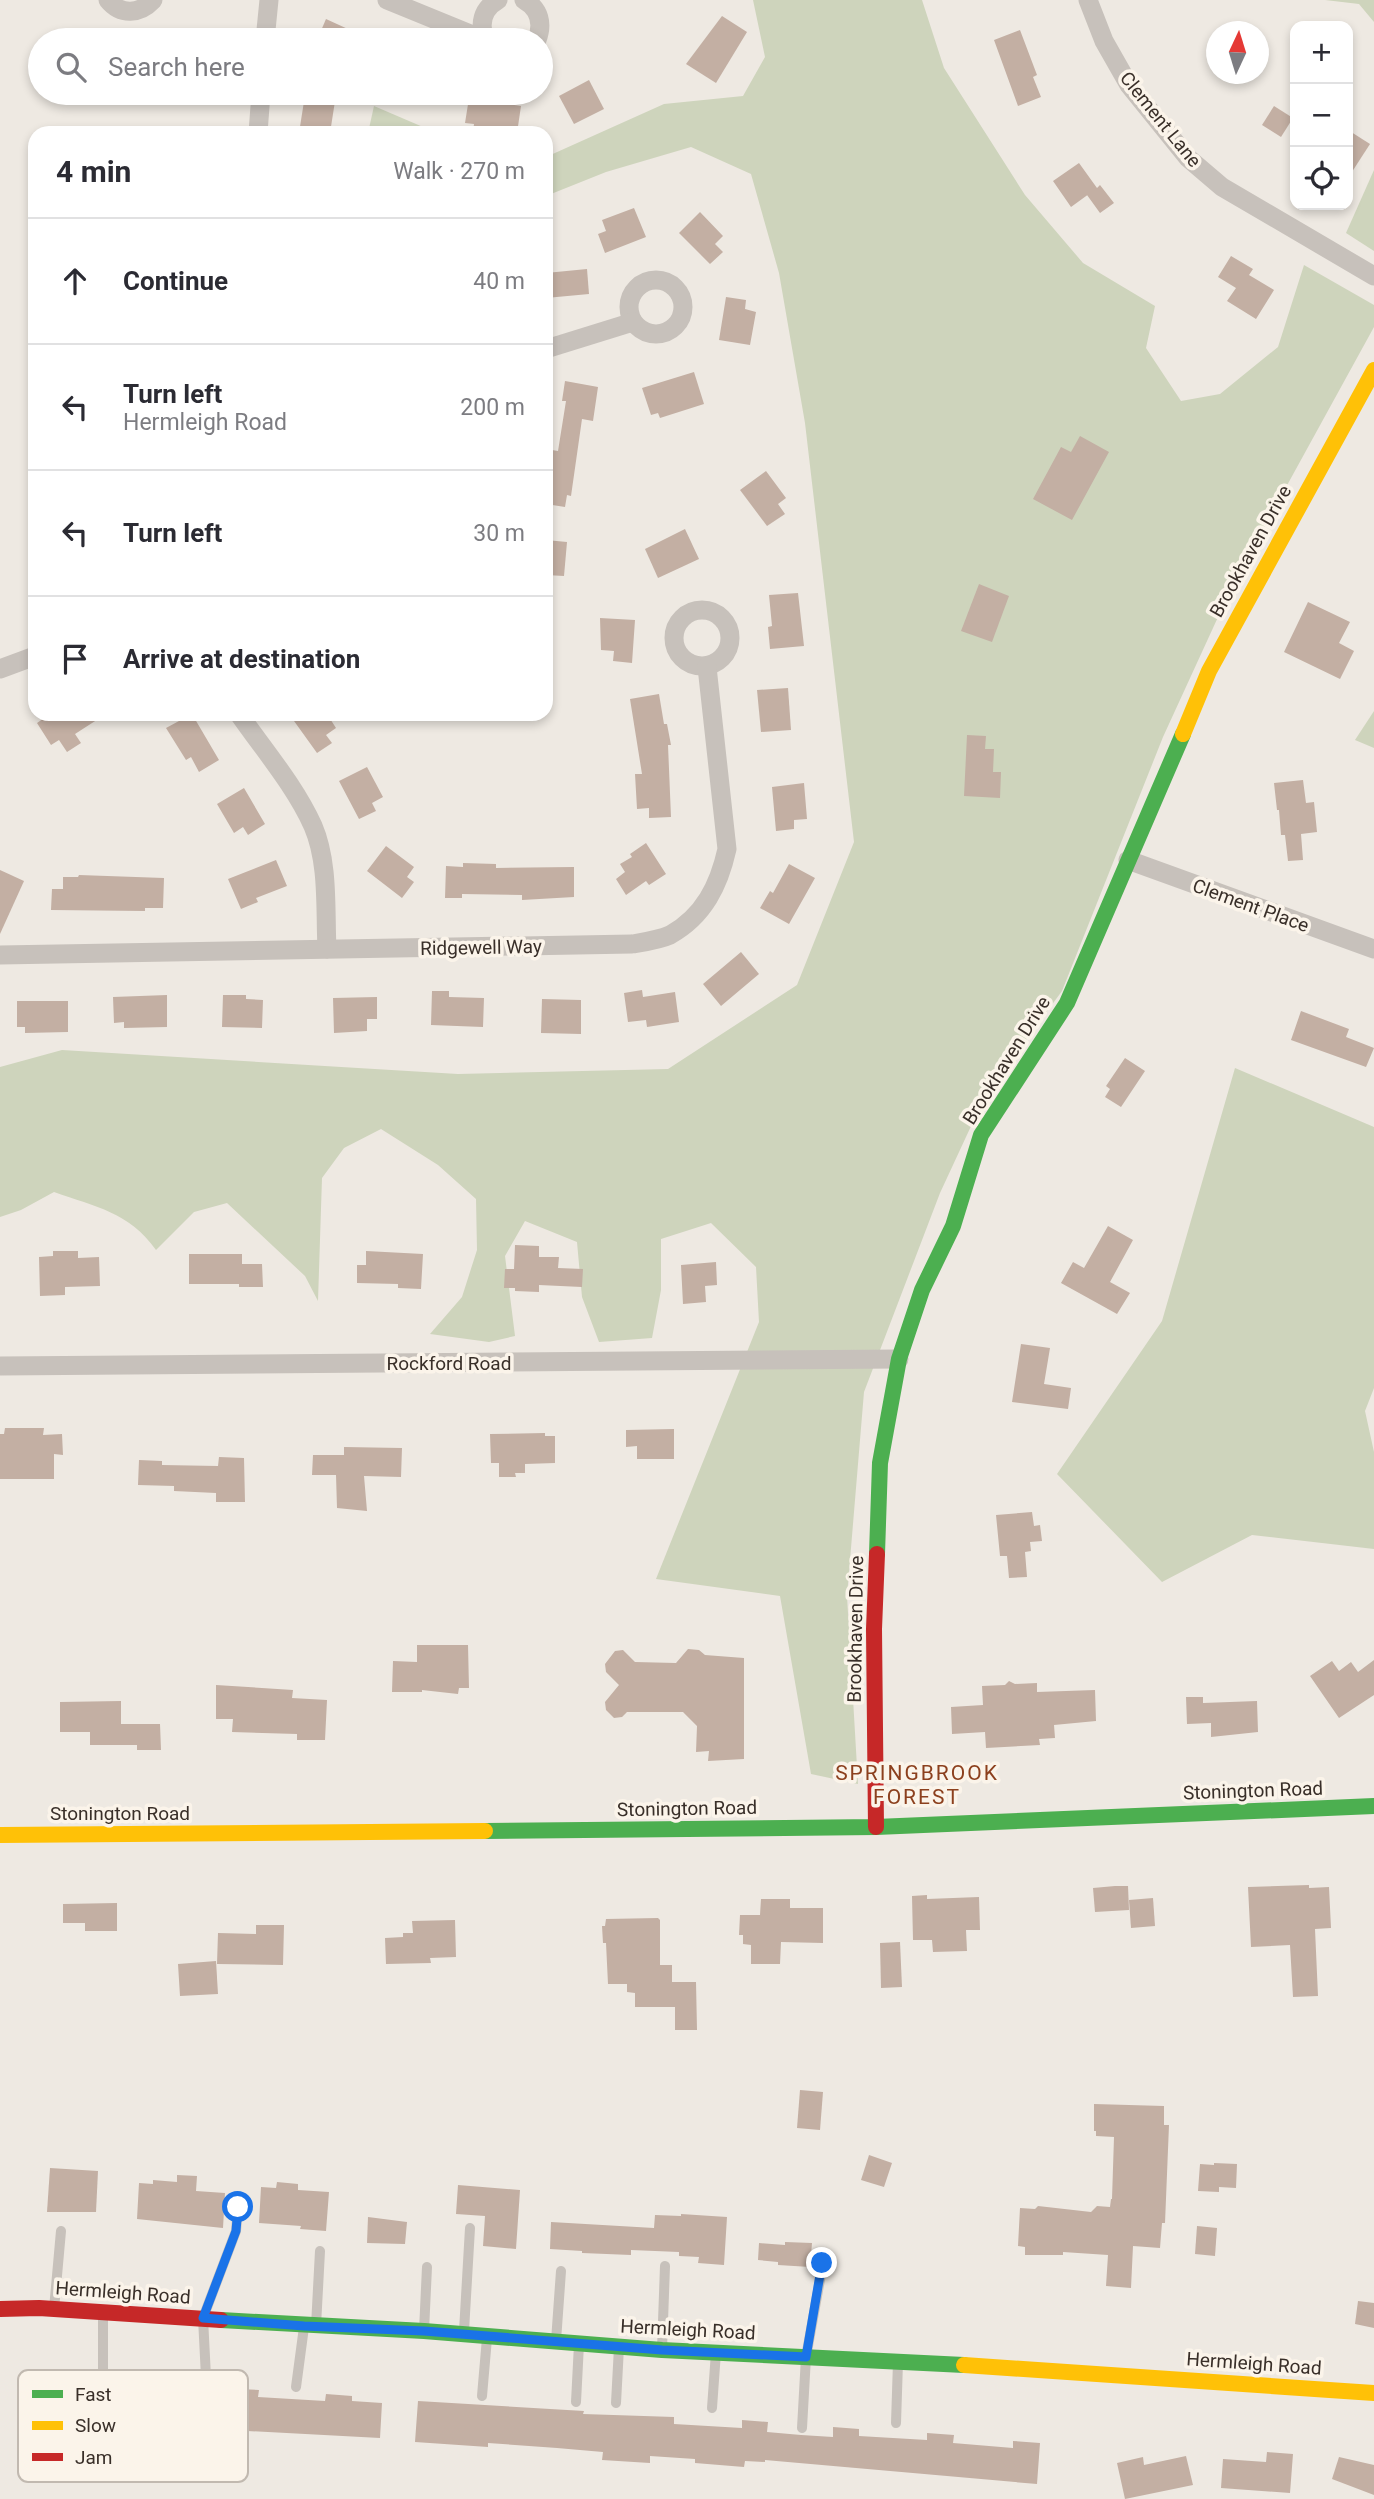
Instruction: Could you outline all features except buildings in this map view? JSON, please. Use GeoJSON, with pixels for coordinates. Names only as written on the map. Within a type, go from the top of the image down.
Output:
{"type":"FeatureCollection","features":[{"type":"Feature","properties":{"kind":"street"},"geometry":{"type":"LineString","coordinates":[[108,0],[119,10],[128,12],[138,11],[153,0]]}},
{"type":"Feature","properties":{"kind":"street"},"geometry":{"type":"LineString","coordinates":[[266,28],[268,0]]}},
{"type":"Feature","properties":{"kind":"street"},"geometry":{"type":"LineString","coordinates":[[387,0],[456,28]]}},
{"type":"Feature","properties":{"kind":"street"},"geometry":{"type":"LineString","coordinates":[[482,28],[485,12],[498,0]]}},
{"type":"Feature","properties":{"kind":"street"},"geometry":{"type":"LineString","coordinates":[[524,0],[538,14],[540,28]]}},
{"type":"Feature","properties":{"kind":"street","name":"Clement Lane"},"geometry":{"type":"LineString","coordinates":[[1087,0],[1104,41],[1129,85],[1188,158],[1222,187],[1374,276]]}},
{"type":"Feature","properties":{"kind":"street"},"geometry":{"type":"LineString","coordinates":[[259,126],[260,105]]}},
{"type":"Feature","properties":{"kind":"street"},"geometry":{"type":"LineString","coordinates":[[553,347],[633,322]]}},
{"type":"Feature","properties":{"kind":"street","name":"Brookhaven Drive"},"geometry":{"type":"LineString","coordinates":[[876,1827],[874,1629],[880,1463],[899,1359],[922,1290],[953,1226],[981,1135],[1067,1003],[1209,671],[1374,370]]}},
{"type":"Feature","properties":{"kind":"street"},"geometry":{"type":"LineString","coordinates":[[0,669],[28,659]]}},
{"type":"Feature","properties":{"kind":"street","name":"Ridgewell Way"},"geometry":{"type":"LineString","coordinates":[[0,955],[632,944],[669,935],[701,912],[721,876],[727,849],[707,667]]}},
{"type":"Feature","properties":{"kind":"street"},"geometry":{"type":"LineString","coordinates":[[244,721],[314,828],[323,866],[327,949]]}},
{"type":"Feature","properties":{"kind":"street","name":"Clement Place"},"geometry":{"type":"LineString","coordinates":[[1128,860],[1374,949]]}},
{"type":"Feature","properties":{"kind":"street","name":"Rockford Road"},"geometry":{"type":"LineString","coordinates":[[0,1366],[899,1359]]}},
{"type":"Feature","properties":{"kind":"street","name":"Stonington Road"},"geometry":{"type":"LineString","coordinates":[[0,1835],[876,1827],[1374,1805]]}},
{"type":"Feature","properties":{"kind":"street","name":"Hermleigh Road"},"geometry":{"type":"LineString","coordinates":[[0,2309],[54,2309],[424,2331],[662,2350],[898,2361],[1374,2393]]}},
{"type":"Feature","properties":{"kind":"lane"},"geometry":{"type":"LineString","coordinates":[[206,2370],[203,2318],[236,2231],[238,2207]]}},
{"type":"Feature","properties":{"kind":"lane"},"geometry":{"type":"LineString","coordinates":[[463,2336],[470,2228]]}},
{"type":"Feature","properties":{"kind":"lane"},"geometry":{"type":"LineString","coordinates":[[54,2309],[61,2231]]}},
{"type":"Feature","properties":{"kind":"lane"},"geometry":{"type":"LineString","coordinates":[[296,2387],[310,2326],[320,2251]]}},
{"type":"Feature","properties":{"kind":"lane"},"geometry":{"type":"LineString","coordinates":[[802,2428],[806,2357],[822,2263]]}},
{"type":"Feature","properties":{"kind":"lane"},"geometry":{"type":"LineString","coordinates":[[662,2350],[665,2266]]}},
{"type":"Feature","properties":{"kind":"lane"},"geometry":{"type":"LineString","coordinates":[[424,2331],[427,2267]]}},
{"type":"Feature","properties":{"kind":"lane"},"geometry":{"type":"LineString","coordinates":[[556,2342],[561,2271]]}},
{"type":"Feature","properties":{"kind":"lane"},"geometry":{"type":"LineString","coordinates":[[103,2312],[103,2370]]}},
{"type":"Feature","properties":{"kind":"lane"},"geometry":{"type":"LineString","coordinates":[[482,2396],[487,2337]]}},
{"type":"Feature","properties":{"kind":"lane"},"geometry":{"type":"LineString","coordinates":[[576,2402],[579,2344]]}},
{"type":"Feature","properties":{"kind":"lane"},"geometry":{"type":"LineString","coordinates":[[615,2403],[619,2347]]}},
{"type":"Feature","properties":{"kind":"lane"},"geometry":{"type":"LineString","coordinates":[[712,2408],[716,2352]]}},
{"type":"Feature","properties":{"kind":"lane"},"geometry":{"type":"LineString","coordinates":[[896,2423],[898,2361]]}},
{"type":"Feature","properties":{"kind":"green space"},"geometry":{"type":"Polygon","coordinates":[[[753,0],[922,0],[944,68],[1025,195],[1083,263],[1155,306],[1146,348],[1181,401],[1220,394],[1278,347],[1304,265],[1374,305],[1374,327],[1235,580],[1163,737],[1062,991],[985,1096],[940,1193],[864,1392],[847,1596],[858,1784],[811,1774],[780,1596],[656,1579],[759,1322],[756,1267],[711,1223],[661,1239],[661,1290],[652,1338],[599,1342],[582,1297],[577,1242],[525,1221],[505,1256],[515,1336],[489,1342],[430,1334],[462,1297],[477,1250],[476,1199],[438,1165],[381,1129],[344,1148],[322,1178],[318,1301],[305,1276],[227,1203],[194,1212],[156,1250],[135,1227],[111,1212],[54,1192],[21,1210],[0,1217],[0,1067],[62,1050],[458,1074],[668,1069],[797,985],[854,842],[805,423],[779,273],[751,174],[691,147],[606,172],[553,193],[553,154],[664,104],[743,96],[765,57],[753,0]]]}},
{"type":"Feature","properties":{"kind":"green space"},"geometry":{"type":"Polygon","coordinates":[[[1325,0],[1374,0],[1374,22],[1359,4],[1325,0]]]}},
{"type":"Feature","properties":{"kind":"green space"},"geometry":{"type":"Polygon","coordinates":[[[374,106],[421,126],[370,126],[374,106]]]}},
{"type":"Feature","properties":{"kind":"green space"},"geometry":{"type":"Polygon","coordinates":[[[1374,170],[1374,251],[1346,233],[1374,170]]]}},
{"type":"Feature","properties":{"kind":"green space"},"geometry":{"type":"Polygon","coordinates":[[[1374,711],[1374,748],[1355,740],[1374,711]]]}},
{"type":"Feature","properties":{"kind":"green space"},"geometry":{"type":"Polygon","coordinates":[[[1235,1068],[1374,1127],[1374,1388],[1365,1411],[1374,1452],[1374,1549],[1252,1535],[1162,1582],[1057,1474],[1162,1321],[1235,1068]]]}},
{"type":"Feature","properties":{"kind":"traffic: fast"},"geometry":{"type":"LineString","coordinates":[[877,1554],[880,1463],[899,1359],[922,1290],[953,1226],[981,1135],[1067,1003],[1183,734]]}},
{"type":"Feature","properties":{"kind":"traffic: fast"},"geometry":{"type":"LineString","coordinates":[[485,1831],[876,1827],[1374,1806]]}},
{"type":"Feature","properties":{"kind":"traffic: fast"},"geometry":{"type":"LineString","coordinates":[[221,2320],[424,2331],[662,2350],[964,2365]]}},
{"type":"Feature","properties":{"kind":"traffic: slow"},"geometry":{"type":"LineString","coordinates":[[1183,734],[1209,671],[1374,370]]}},
{"type":"Feature","properties":{"kind":"traffic: slow"},"geometry":{"type":"LineString","coordinates":[[0,1835],[485,1831]]}},
{"type":"Feature","properties":{"kind":"traffic: slow"},"geometry":{"type":"LineString","coordinates":[[964,2365],[1374,2393]]}},
{"type":"Feature","properties":{"kind":"traffic: jam"},"geometry":{"type":"LineString","coordinates":[[876,1827],[874,1629],[877,1554]]}},
{"type":"Feature","properties":{"kind":"traffic: jam"},"geometry":{"type":"LineString","coordinates":[[0,2309],[39,2308],[221,2320]]}},
{"type":"Feature","properties":{"kind":"district","name":"SPRINGBROOK FOREST"},"geometry":{"type":"Point","coordinates":[917,1785]}},
{"type":"Feature","properties":{"kind":"route"},"geometry":{"type":"LineString","coordinates":[[238,2207],[236,2231],[203,2318],[424,2331],[662,2350],[806,2357],[822,2263]]}}]}
